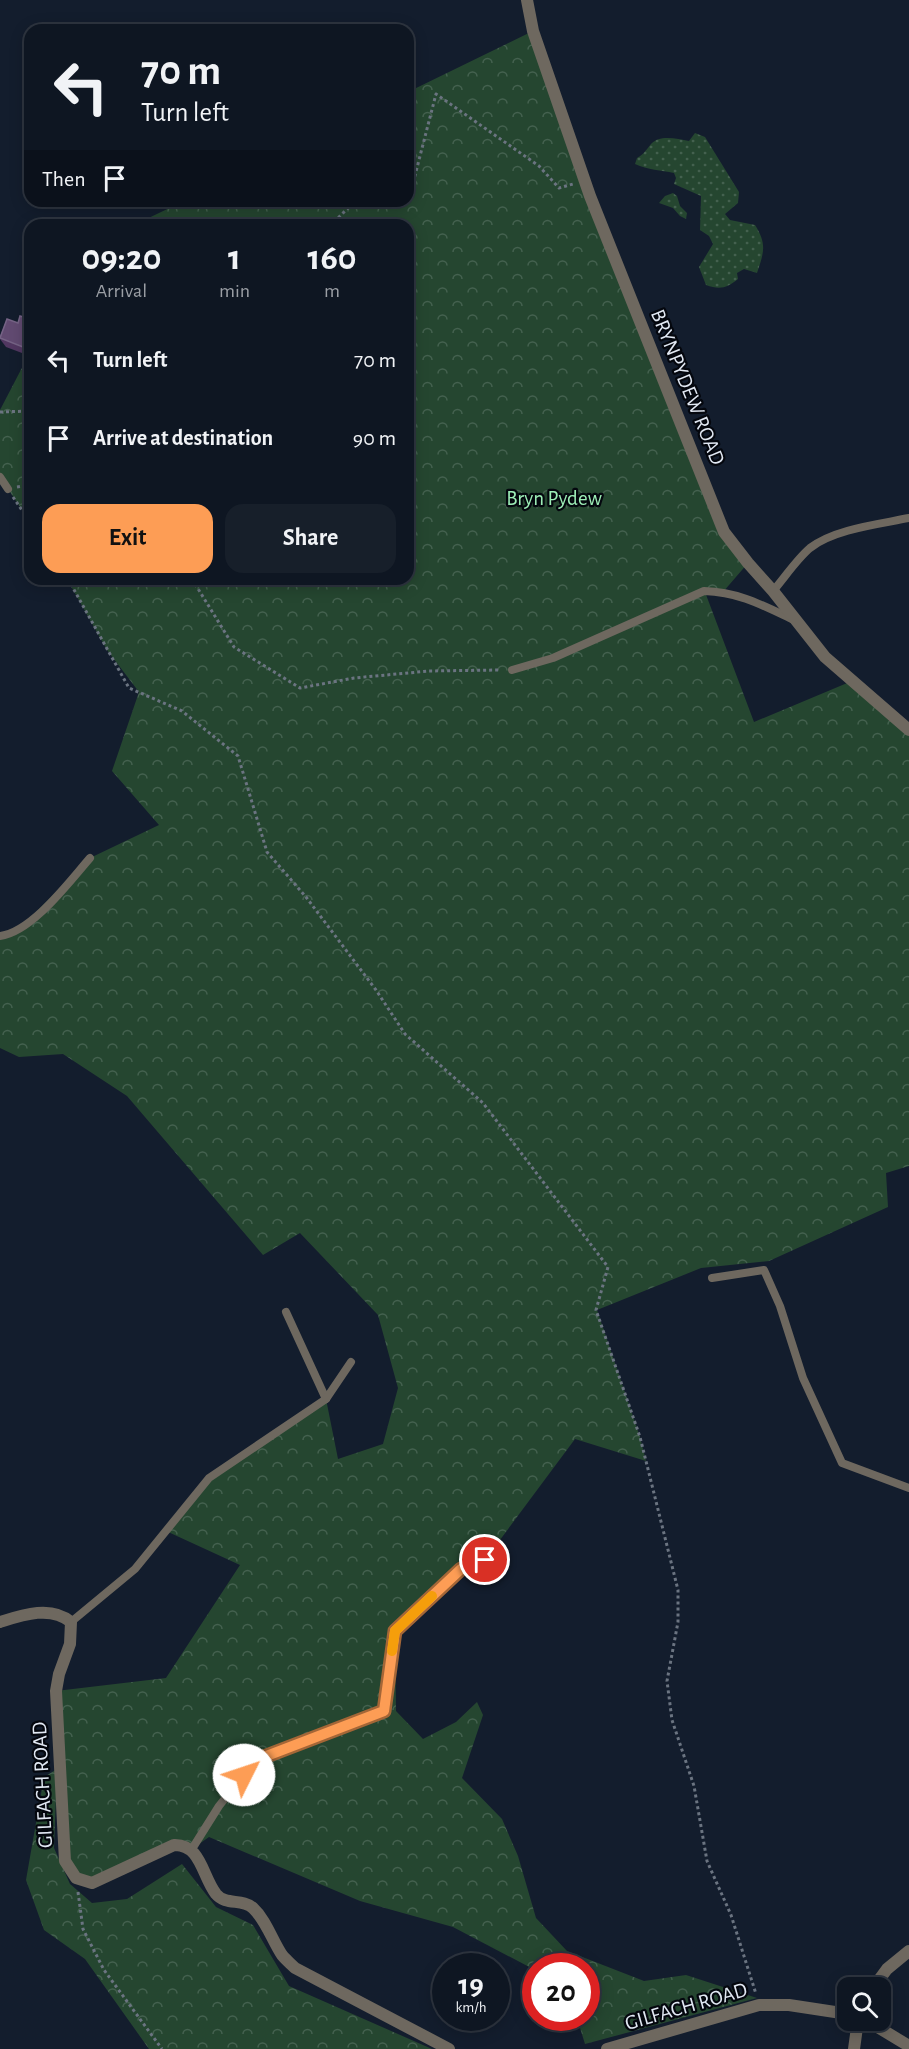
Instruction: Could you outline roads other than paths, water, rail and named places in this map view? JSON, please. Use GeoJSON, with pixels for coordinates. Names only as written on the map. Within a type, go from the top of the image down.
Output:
{"type":"FeatureCollection","features":[{"type":"Feature","properties":{"kind":"street","name":"BRYNPYDEW ROAD"},"geometry":{"type":"LineString","coordinates":[[527,0],[533,31],[585,181],[724,532],[825,657],[909,730]]}},
{"type":"Feature","properties":{"kind":"street"},"geometry":{"type":"LineString","coordinates":[[0,1622],[23,1615],[49,1613],[63,1616],[70,1622]]}},
{"type":"Feature","properties":{"kind":"street","name":"GILFACH ROAD"},"geometry":{"type":"LineString","coordinates":[[70,1622],[70,1644],[59,1674],[56,1692],[65,1861],[76,1878],[92,1883],[174,1845],[184,1845],[192,1850]]}},
{"type":"Feature","properties":{"kind":"street"},"geometry":{"type":"LineString","coordinates":[[192,1850],[216,1894],[227,1902],[248,1904],[256,1910],[283,1955],[295,1968],[449,2049]]}},
{"type":"Feature","properties":{"kind":"street"},"geometry":{"type":"LineString","coordinates":[[881,1977],[886,1969],[909,1951]]}},
{"type":"Feature","properties":{"kind":"street","name":"GILFACH ROAD"},"geometry":{"type":"LineString","coordinates":[[607,2049],[759,2005],[789,2005],[837,2012]]}},
{"type":"Feature","properties":{"kind":"street"},"geometry":{"type":"LineString","coordinates":[[854,2049],[856,2031]]}},
{"type":"Feature","properties":{"kind":"street"},"geometry":{"type":"LineString","coordinates":[[884,2031],[909,2046]]}},
{"type":"Feature","properties":{"kind":"lane"},"geometry":{"type":"LineString","coordinates":[[0,477],[8,489]]}},
{"type":"Feature","properties":{"kind":"lane"},"geometry":{"type":"LineString","coordinates":[[773,591],[811,548],[831,537],[909,518]]}},
{"type":"Feature","properties":{"kind":"lane"},"geometry":{"type":"LineString","coordinates":[[512,670],[553,658],[704,591],[742,596],[797,622]]}},
{"type":"Feature","properties":{"kind":"lane"},"geometry":{"type":"LineString","coordinates":[[0,936],[10,935],[50,905],[90,858]]}},
{"type":"Feature","properties":{"kind":"lane"},"geometry":{"type":"LineString","coordinates":[[712,1278],[764,1270],[780,1306],[803,1378],[842,1463],[909,1488]]}},
{"type":"Feature","properties":{"kind":"lane"},"geometry":{"type":"LineString","coordinates":[[286,1312],[326,1399]]}},
{"type":"Feature","properties":{"kind":"lane"},"geometry":{"type":"LineString","coordinates":[[70,1622],[135,1569],[209,1478],[326,1399],[351,1362]]}},
{"type":"Feature","properties":{"kind":"lane"},"geometry":{"type":"LineString","coordinates":[[192,1850],[219,1806],[256,1760],[384,1711],[395,1631],[461,1569],[485,1560]]}},
{"type":"Feature","properties":{"kind":"park label","name":"Bryn Pydew"},"geometry":{"type":"Point","coordinates":[554,498]}}]}
